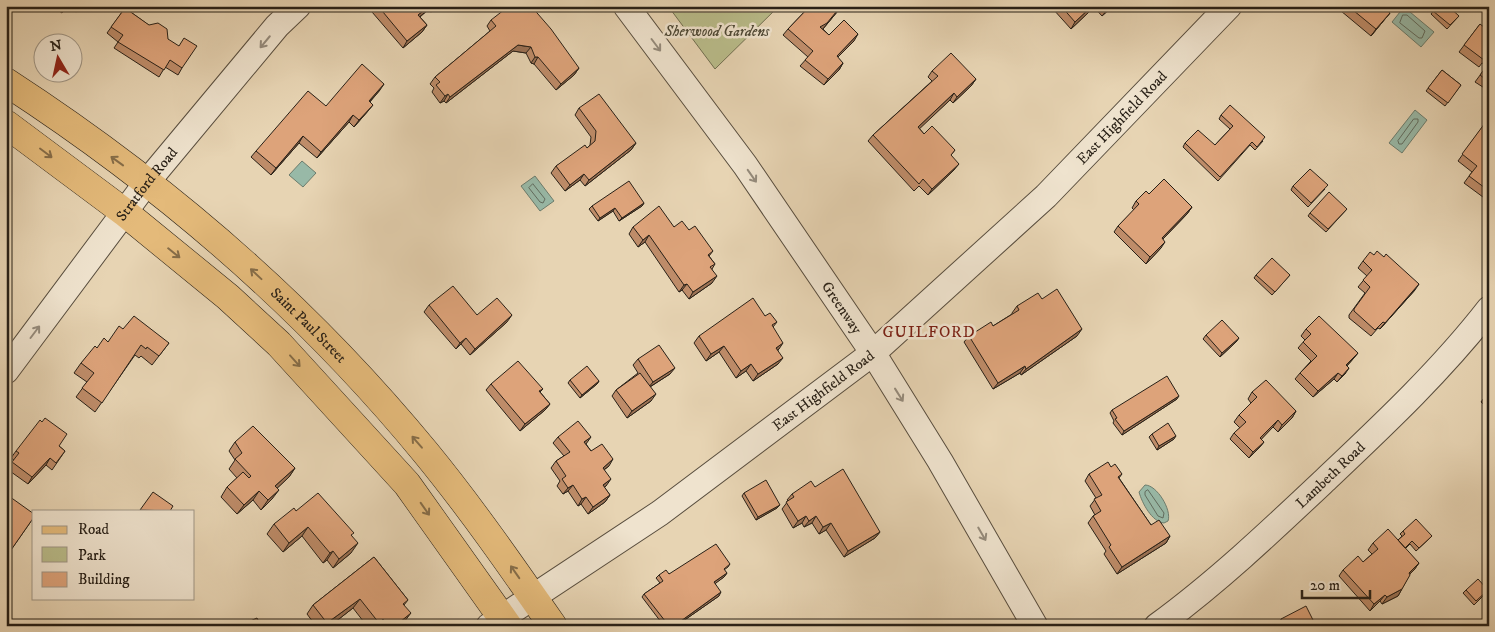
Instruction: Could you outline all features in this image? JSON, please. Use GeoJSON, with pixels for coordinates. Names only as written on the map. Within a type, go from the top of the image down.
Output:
{"type":"FeatureCollection","features":[{"type":"Feature","properties":{"kind":"main road","name":"Saint Paul Street"},"geometry":{"type":"LineString","coordinates":[[6,82],[147,182],[226,247],[286,302],[355,371],[432,460],[553,626]]}},
{"type":"Feature","properties":{"kind":"main road"},"geometry":{"type":"LineString","coordinates":[[6,124],[124,212],[228,296],[279,344],[407,484],[500,623]]}},
{"type":"Feature","properties":{"kind":"street","name":"Stratford Road"},"geometry":{"type":"LineString","coordinates":[[6,371],[147,182],[278,26],[298,6]]}},
{"type":"Feature","properties":{"kind":"street","name":"Greenway"},"geometry":{"type":"LineString","coordinates":[[626,6],[745,165],[874,353],[940,461],[1035,626]]}},
{"type":"Feature","properties":{"kind":"street","name":"East Highfield Road"},"geometry":{"type":"LineString","coordinates":[[500,623],[660,513],[874,353],[1046,196],[1229,6]]}},
{"type":"Feature","properties":{"kind":"street","name":"Lambeth Road"},"geometry":{"type":"LineString","coordinates":[[1157,626],[1277,525],[1354,452],[1414,394],[1489,309]]}},
{"type":"Feature","properties":{"kind":"green space","name":"Sherwood Gardens"},"geometry":{"type":"Polygon","coordinates":[[[668,6],[779,6],[715,69],[668,6]]]}},
{"type":"Feature","properties":{"kind":"water"},"geometry":{"type":"Polygon","coordinates":[[[1404,7],[1434,32],[1421,47],[1392,22],[1404,7]]]}},
{"type":"Feature","properties":{"kind":"water"},"geometry":{"type":"Polygon","coordinates":[[[1415,110],[1427,120],[1402,153],[1389,143],[1415,110]]]}},
{"type":"Feature","properties":{"kind":"water"},"geometry":{"type":"Polygon","coordinates":[[[302,161],[316,173],[303,187],[289,175],[302,161]]]}},
{"type":"Feature","properties":{"kind":"water"},"geometry":{"type":"Polygon","coordinates":[[[535,176],[554,201],[540,211],[521,186],[535,176]]]}},
{"type":"Feature","properties":{"kind":"water"},"geometry":{"type":"Polygon","coordinates":[[[1145,485],[1150,486],[1159,493],[1168,511],[1168,521],[1160,522],[1148,511],[1139,492],[1145,485]]]}},
{"type":"Feature","properties":{"kind":"building"},"geometry":{"type":"Polygon","coordinates":[[[378,6],[429,6],[418,15],[427,25],[407,41],[378,6]]]}},
{"type":"Feature","properties":{"kind":"building"},"geometry":{"type":"Polygon","coordinates":[[[509,6],[531,6],[551,29],[579,68],[561,84],[538,57],[535,57],[531,47],[518,45],[450,97],[448,94],[445,96],[436,85],[440,82],[435,77],[496,26],[491,20],[509,6]]]}},
{"type":"Feature","properties":{"kind":"building"},"geometry":{"type":"Polygon","coordinates":[[[810,6],[841,6],[827,23],[820,27],[829,35],[844,20],[858,34],[837,56],[843,63],[828,79],[805,60],[813,51],[788,29],[810,6]]]}},
{"type":"Feature","properties":{"kind":"building"},"geometry":{"type":"Polygon","coordinates":[[[1061,6],[1092,6],[1075,22],[1061,6]]]}},
{"type":"Feature","properties":{"kind":"building"},"geometry":{"type":"Polygon","coordinates":[[[1348,6],[1382,6],[1390,13],[1376,29],[1348,6]]]}},
{"type":"Feature","properties":{"kind":"building"},"geometry":{"type":"Polygon","coordinates":[[[1437,6],[1448,6],[1459,16],[1450,25],[1433,11],[1437,6]]]}},
{"type":"Feature","properties":{"kind":"building"},"geometry":{"type":"Polygon","coordinates":[[[125,8],[149,25],[158,23],[167,29],[168,39],[179,46],[184,38],[197,46],[182,68],[170,60],[164,70],[118,42],[123,35],[111,27],[125,8]]]}},
{"type":"Feature","properties":{"kind":"building"},"geometry":{"type":"Polygon","coordinates":[[[1480,24],[1489,31],[1489,57],[1487,56],[1484,60],[1464,45],[1480,24]]]}},
{"type":"Feature","properties":{"kind":"building"},"geometry":{"type":"Polygon","coordinates":[[[951,53],[976,79],[957,97],[954,93],[918,127],[924,134],[932,126],[955,150],[951,155],[959,164],[932,189],[923,179],[919,184],[873,135],[938,76],[932,71],[951,53]]]}},
{"type":"Feature","properties":{"kind":"building"},"geometry":{"type":"Polygon","coordinates":[[[1489,63],[1489,82],[1480,75],[1489,63]]]}},
{"type":"Feature","properties":{"kind":"building"},"geometry":{"type":"Polygon","coordinates":[[[362,64],[384,84],[369,101],[373,105],[359,120],[353,115],[321,152],[303,136],[276,168],[256,151],[308,91],[326,106],[362,64]]]}},
{"type":"Feature","properties":{"kind":"building"},"geometry":{"type":"Polygon","coordinates":[[[1442,70],[1461,85],[1448,103],[1428,88],[1442,70]]]}},
{"type":"Feature","properties":{"kind":"building"},"geometry":{"type":"Polygon","coordinates":[[[599,94],[636,143],[589,180],[584,174],[570,185],[556,166],[585,145],[587,148],[595,141],[596,131],[579,108],[599,94]]]}},
{"type":"Feature","properties":{"kind":"building"},"geometry":{"type":"Polygon","coordinates":[[[1230,105],[1265,137],[1257,147],[1252,142],[1220,177],[1185,143],[1198,130],[1215,145],[1233,126],[1221,115],[1230,105]]]}},
{"type":"Feature","properties":{"kind":"building"},"geometry":{"type":"Polygon","coordinates":[[[1488,119],[1489,191],[1469,176],[1477,166],[1462,154],[1488,119]]]}},
{"type":"Feature","properties":{"kind":"building"},"geometry":{"type":"Polygon","coordinates":[[[1310,169],[1328,185],[1311,203],[1293,186],[1310,169]]]}},
{"type":"Feature","properties":{"kind":"building"},"geometry":{"type":"Polygon","coordinates":[[[1164,179],[1192,207],[1162,238],[1165,242],[1150,257],[1118,226],[1139,204],[1136,201],[1146,191],[1149,194],[1164,179]]]}},
{"type":"Feature","properties":{"kind":"building"},"geometry":{"type":"Polygon","coordinates":[[[629,181],[644,203],[622,218],[615,208],[600,218],[592,206],[629,181]]]}},
{"type":"Feature","properties":{"kind":"building"},"geometry":{"type":"Polygon","coordinates":[[[1329,192],[1347,209],[1328,229],[1310,213],[1329,192]]]}},
{"type":"Feature","properties":{"kind":"building"},"geometry":{"type":"Polygon","coordinates":[[[659,206],[674,227],[682,221],[689,230],[695,226],[713,251],[708,255],[715,264],[710,267],[717,276],[693,292],[687,284],[684,285],[649,235],[643,240],[633,227],[659,206]]]}},
{"type":"Feature","properties":{"kind":"building"},"geometry":{"type":"Polygon","coordinates":[[[1377,251],[1384,257],[1386,254],[1419,284],[1385,323],[1383,322],[1375,330],[1354,309],[1370,287],[1363,280],[1372,270],[1363,261],[1370,252],[1374,255],[1377,251]]]}},
{"type":"Feature","properties":{"kind":"building"},"geometry":{"type":"Polygon","coordinates":[[[1272,258],[1290,275],[1275,292],[1256,275],[1272,258]]]}},
{"type":"Feature","properties":{"kind":"building"},"geometry":{"type":"Polygon","coordinates":[[[453,286],[477,315],[497,298],[512,315],[475,349],[466,338],[460,343],[429,305],[453,286]]]}},
{"type":"Feature","properties":{"kind":"building"},"geometry":{"type":"Polygon","coordinates":[[[1057,289],[1082,329],[1026,369],[1025,366],[998,383],[969,336],[991,322],[993,326],[1019,310],[1017,306],[1038,293],[1042,299],[1057,289]]]}},
{"type":"Feature","properties":{"kind":"building"},"geometry":{"type":"Polygon","coordinates":[[[753,298],[765,316],[770,313],[777,322],[772,325],[783,343],[776,348],[783,358],[758,374],[751,364],[741,371],[724,346],[711,354],[699,336],[753,298]]]}},
{"type":"Feature","properties":{"kind":"building"},"geometry":{"type":"Polygon","coordinates":[[[134,316],[169,343],[159,356],[141,345],[102,403],[82,388],[94,373],[81,363],[95,346],[97,348],[104,338],[108,342],[119,326],[123,329],[134,316]]]}},
{"type":"Feature","properties":{"kind":"building"},"geometry":{"type":"Polygon","coordinates":[[[1319,316],[1358,353],[1346,365],[1349,368],[1342,376],[1338,373],[1318,391],[1300,373],[1317,356],[1303,342],[1311,334],[1306,329],[1319,316]]]}},
{"type":"Feature","properties":{"kind":"building"},"geometry":{"type":"Polygon","coordinates":[[[1222,320],[1239,338],[1222,353],[1206,335],[1222,320]]]}},
{"type":"Feature","properties":{"kind":"building"},"geometry":{"type":"Polygon","coordinates":[[[659,345],[675,368],[653,382],[638,359],[659,345]]]}},
{"type":"Feature","properties":{"kind":"building"},"geometry":{"type":"Polygon","coordinates":[[[518,361],[543,389],[539,391],[550,404],[525,424],[491,384],[518,361]]]}},
{"type":"Feature","properties":{"kind":"building"},"geometry":{"type":"Polygon","coordinates":[[[587,366],[599,381],[582,395],[570,380],[587,366]]]}},
{"type":"Feature","properties":{"kind":"building"},"geometry":{"type":"Polygon","coordinates":[[[640,373],[656,394],[632,411],[616,390],[640,373]]]}},
{"type":"Feature","properties":{"kind":"building"},"geometry":{"type":"Polygon","coordinates":[[[1167,376],[1179,396],[1124,431],[1115,419],[1117,418],[1112,410],[1167,376]]]}},
{"type":"Feature","properties":{"kind":"building"},"geometry":{"type":"Polygon","coordinates":[[[1266,380],[1296,411],[1282,425],[1278,420],[1260,438],[1264,442],[1253,452],[1234,433],[1246,422],[1239,415],[1257,397],[1252,392],[1266,380]]]}},
{"type":"Feature","properties":{"kind":"building"},"geometry":{"type":"Polygon","coordinates":[[[45,418],[67,434],[59,446],[65,451],[56,463],[50,458],[32,477],[12,462],[19,453],[16,451],[40,420],[42,422],[45,418]]]}},
{"type":"Feature","properties":{"kind":"building"},"geometry":{"type":"Polygon","coordinates":[[[578,421],[591,437],[584,442],[591,451],[602,444],[613,459],[603,468],[611,479],[603,485],[610,495],[593,507],[586,497],[582,499],[573,485],[568,488],[562,479],[566,476],[556,461],[570,452],[558,437],[578,421]]]}},
{"type":"Feature","properties":{"kind":"building"},"geometry":{"type":"Polygon","coordinates":[[[1168,423],[1176,436],[1159,446],[1152,434],[1168,423]]]}},
{"type":"Feature","properties":{"kind":"building"},"geometry":{"type":"Polygon","coordinates":[[[253,426],[295,468],[275,486],[279,490],[268,500],[259,491],[244,505],[227,487],[243,472],[249,478],[251,476],[235,459],[242,453],[235,442],[253,426]]]}},
{"type":"Feature","properties":{"kind":"building"},"geometry":{"type":"Polygon","coordinates":[[[1108,462],[1111,467],[1115,464],[1122,474],[1118,477],[1151,525],[1159,520],[1170,536],[1122,567],[1093,516],[1101,511],[1094,499],[1102,495],[1089,474],[1108,462]]]}},
{"type":"Feature","properties":{"kind":"building"},"geometry":{"type":"Polygon","coordinates":[[[843,469],[880,532],[848,551],[831,523],[823,527],[816,516],[809,521],[806,516],[798,521],[786,502],[794,497],[792,494],[811,481],[815,487],[843,469]]]}},
{"type":"Feature","properties":{"kind":"building"},"geometry":{"type":"Polygon","coordinates":[[[766,480],[780,505],[758,517],[744,493],[766,480]]]}},
{"type":"Feature","properties":{"kind":"building"},"geometry":{"type":"Polygon","coordinates":[[[153,492],[173,506],[171,510],[140,510],[153,492]]]}},
{"type":"Feature","properties":{"kind":"building"},"geometry":{"type":"Polygon","coordinates":[[[318,493],[354,533],[351,535],[358,543],[339,559],[333,551],[330,553],[308,527],[289,543],[274,524],[294,508],[296,511],[318,493]]]}},
{"type":"Feature","properties":{"kind":"building"},"geometry":{"type":"Polygon","coordinates":[[[6,494],[32,513],[32,520],[11,550],[6,547],[6,494]]]}},
{"type":"Feature","properties":{"kind":"building"},"geometry":{"type":"Polygon","coordinates":[[[1416,519],[1432,536],[1419,548],[1412,541],[1405,548],[1398,540],[1405,534],[1403,531],[1416,519]]]}},
{"type":"Feature","properties":{"kind":"building"},"geometry":{"type":"Polygon","coordinates":[[[1388,529],[1419,563],[1409,573],[1410,575],[1402,589],[1387,597],[1385,595],[1374,604],[1343,570],[1358,556],[1363,562],[1378,549],[1373,543],[1388,529]]]}},
{"type":"Feature","properties":{"kind":"building"},"geometry":{"type":"Polygon","coordinates":[[[716,544],[730,564],[724,569],[727,573],[714,582],[721,592],[674,626],[669,626],[644,594],[663,581],[659,575],[666,570],[669,574],[716,544]]]}},
{"type":"Feature","properties":{"kind":"building"},"geometry":{"type":"Polygon","coordinates":[[[374,557],[408,600],[403,604],[411,613],[395,626],[388,626],[383,619],[379,623],[360,599],[327,623],[313,605],[374,557]]]}},
{"type":"Feature","properties":{"kind":"building"},"geometry":{"type":"Polygon","coordinates":[[[1478,579],[1488,590],[1476,601],[1466,590],[1478,579]]]}},
{"type":"Feature","properties":{"kind":"building"},"geometry":{"type":"Polygon","coordinates":[[[1306,606],[1316,626],[1285,626],[1281,619],[1306,606]]]}},
{"type":"Feature","properties":{"kind":"building"},"geometry":{"type":"Polygon","coordinates":[[[257,618],[261,626],[239,626],[257,618]]]}},
{"type":"Feature","properties":{"kind":"district","name":"GUILFORD"},"geometry":{"type":"Point","coordinates":[929,331]}}]}
